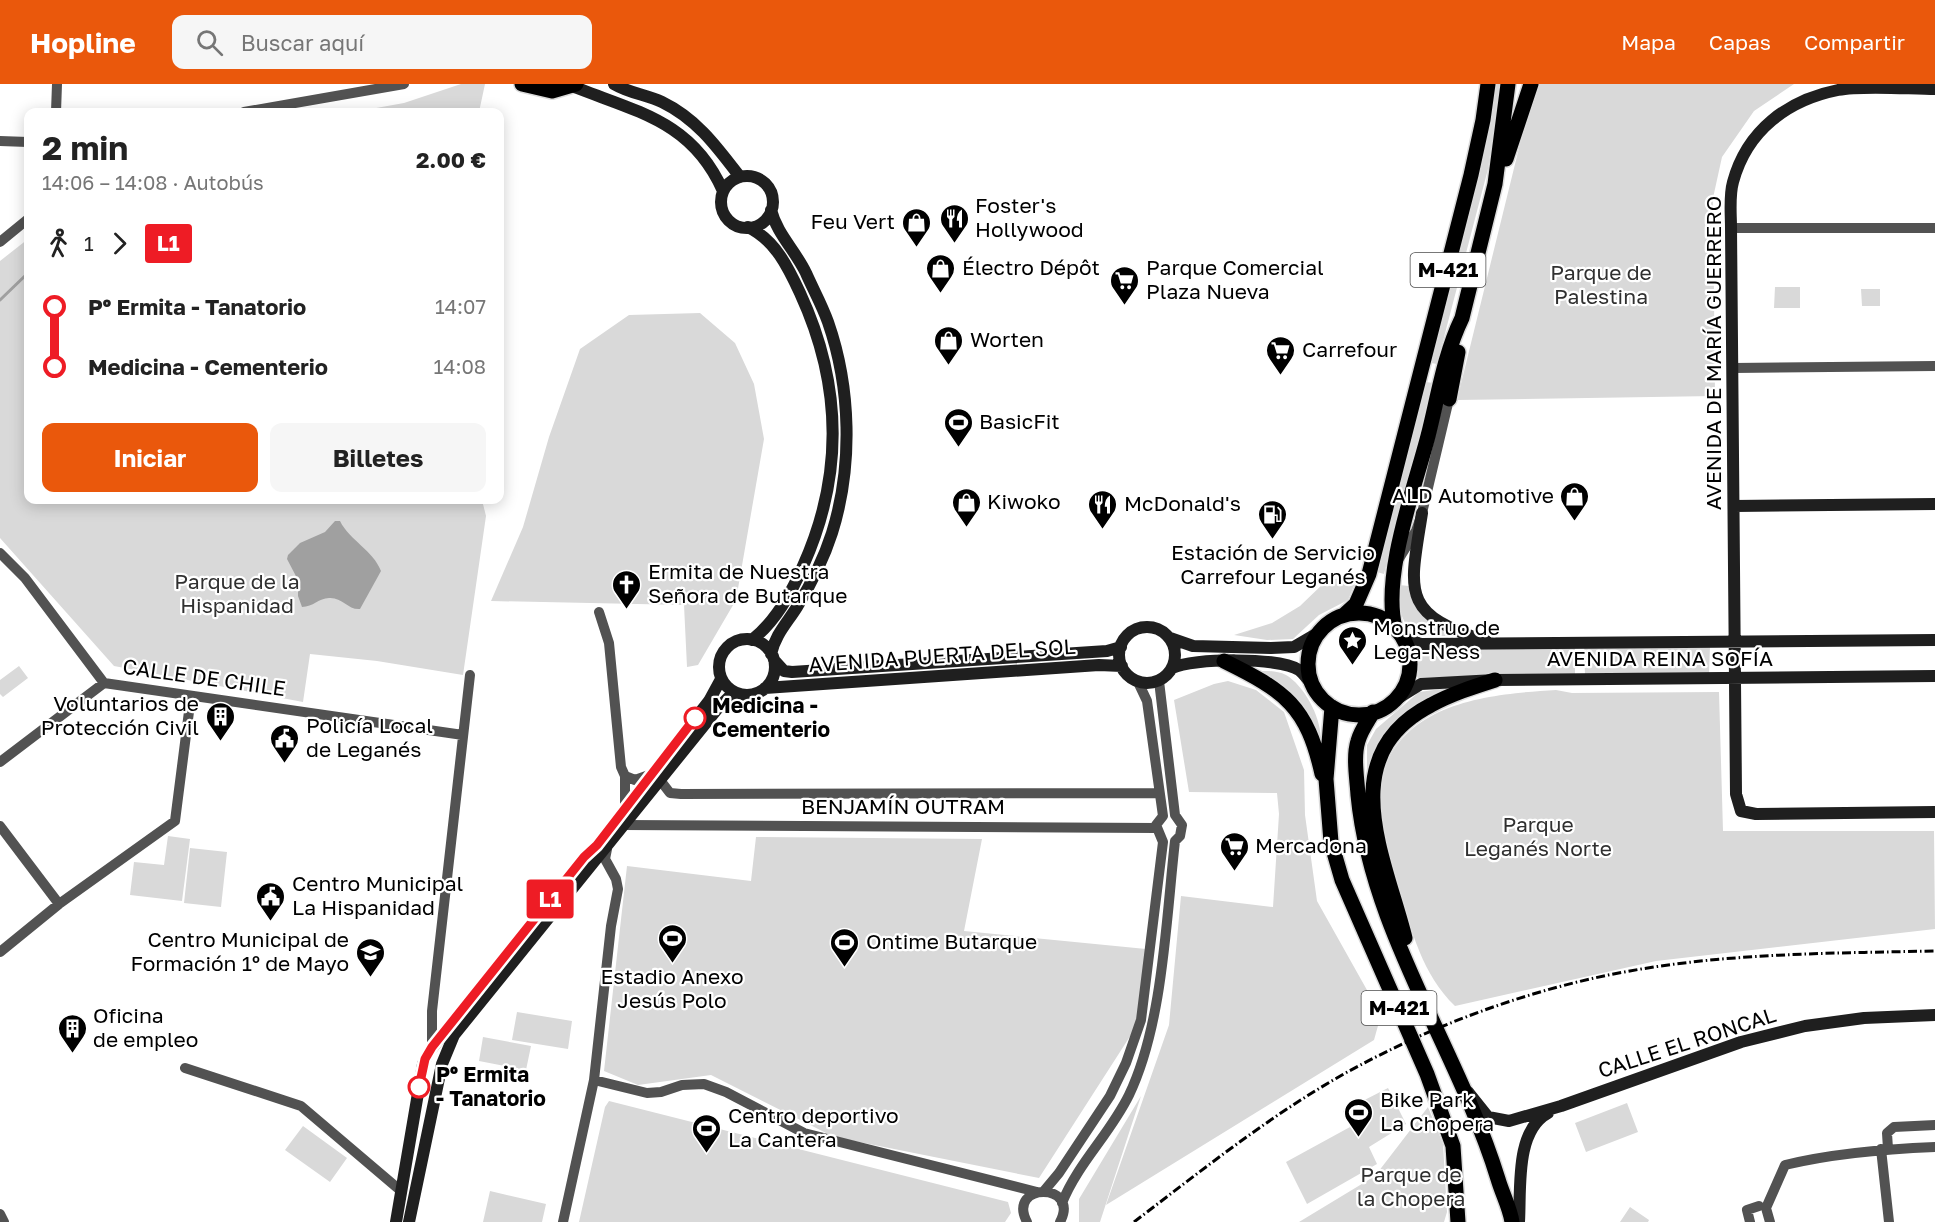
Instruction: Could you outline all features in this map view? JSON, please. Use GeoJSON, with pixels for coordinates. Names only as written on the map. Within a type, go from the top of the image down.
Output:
{"type":"FeatureCollection","features":[{"type":"Feature","properties":{"kind":"main road"},"geometry":{"type":"LineString","coordinates":[[522,84],[552,92],[574,85],[651,116],[675,129],[713,167],[723,191],[722,208],[725,216],[739,226],[748,227],[763,235],[773,246],[792,274],[814,323],[827,372],[833,415],[833,461],[824,509],[811,548],[783,605],[770,623],[752,640]]}},
{"type":"Feature","properties":{"kind":"main road"},"geometry":{"type":"LineString","coordinates":[[614,84],[660,101],[685,115],[710,136],[740,177]]}},
{"type":"Feature","properties":{"kind":"main road"},"geometry":{"type":"LineString","coordinates":[[1471,175],[1477,84]]}},
{"type":"Feature","properties":{"kind":"main road","name":"M-421"},"geometry":{"type":"LineString","coordinates":[[1318,633],[1356,604],[1369,574],[1471,175],[1484,120],[1488,84]]}},
{"type":"Feature","properties":{"kind":"main road","name":"M-421"},"geometry":{"type":"LineString","coordinates":[[1449,399],[1462,318],[1495,184],[1508,84]]}},
{"type":"Feature","properties":{"kind":"main road"},"geometry":{"type":"LineString","coordinates":[[1495,184],[1503,168],[1531,84]]}},
{"type":"Feature","properties":{"kind":"main road","name":"AVENIDA DE MARÍA GUERRERO"},"geometry":{"type":"LineString","coordinates":[[1935,89],[1839,90],[1803,101],[1776,114],[1753,139],[1733,183],[1731,228],[1736,794],[1741,811],[1756,814],[1935,812]]}},
{"type":"Feature","properties":{"kind":"main road"},"geometry":{"type":"LineString","coordinates":[[396,1222],[423,1064],[432,1047],[655,778],[729,696],[757,693],[765,688],[773,675],[774,640],[799,604],[818,567],[832,532],[843,475],[846,424],[842,373],[828,321],[803,267],[775,225],[771,210],[772,196],[766,184],[754,177],[740,177],[733,180],[723,191]]}},
{"type":"Feature","properties":{"kind":"main road"},"geometry":{"type":"LineString","coordinates":[[748,227],[762,222],[771,210]]}},
{"type":"Feature","properties":{"kind":"main road","name":"M-421"},"geometry":{"type":"LineString","coordinates":[[1458,1222],[1453,1146],[1427,1074],[1342,880],[1331,842],[1327,798],[1332,707],[1345,713],[1373,712],[1392,702],[1408,677],[1409,657],[1399,633],[1390,600],[1395,565],[1450,347],[1462,318]]}},
{"type":"Feature","properties":{"kind":"main road"},"geometry":{"type":"LineString","coordinates":[[1734,506],[1935,504]]}},
{"type":"Feature","properties":{"kind":"main road"},"geometry":{"type":"LineString","coordinates":[[1422,513],[1412,582],[1421,604],[1426,612],[1455,631],[1498,644]]}},
{"type":"Feature","properties":{"kind":"main road"},"geometry":{"type":"LineString","coordinates":[[1344,615],[1366,613],[1386,621],[1399,633]]}},
{"type":"Feature","properties":{"kind":"main road"},"geometry":{"type":"LineString","coordinates":[[1318,633],[1294,647],[1193,646],[1170,638],[1158,629],[1143,627],[1129,634],[1121,647],[1122,666],[1126,673],[1138,682],[1159,681],[1173,668],[1192,661],[1288,666],[1299,670],[1324,701],[1332,707]]}},
{"type":"Feature","properties":{"kind":"main road"},"geometry":{"type":"LineString","coordinates":[[1312,684],[1307,663],[1309,652],[1318,633]]}},
{"type":"Feature","properties":{"kind":"main road","name":"AVENIDA REINA SOFÍA"},"geometry":{"type":"LineString","coordinates":[[1399,633],[1421,644],[1935,640]]}},
{"type":"Feature","properties":{"kind":"main road"},"geometry":{"type":"LineString","coordinates":[[1170,638],[1176,653],[1173,668]]}},
{"type":"Feature","properties":{"kind":"main road"},"geometry":{"type":"LineString","coordinates":[[740,694],[729,688],[721,679],[719,666],[723,652],[736,642],[752,640],[759,643],[772,657]]}},
{"type":"Feature","properties":{"kind":"main road","name":"AVENIDA PUERTA DEL SOL"},"geometry":{"type":"LineString","coordinates":[[772,657],[784,670],[792,672],[1107,651],[1121,647]]}},
{"type":"Feature","properties":{"kind":"main road"},"geometry":{"type":"LineString","coordinates":[[1224,661],[1281,693],[1301,716],[1318,751],[1327,798]]}},
{"type":"Feature","properties":{"kind":"main road","name":"AVENIDA PUERTA DEL SOL"},"geometry":{"type":"LineString","coordinates":[[765,688],[1100,665],[1122,666]]}},
{"type":"Feature","properties":{"kind":"main road","name":"AVENIDA REINA SOFÍA"},"geometry":{"type":"LineString","coordinates":[[1392,702],[1421,684],[1495,680],[1935,676]]}},
{"type":"Feature","properties":{"kind":"main road"},"geometry":{"type":"LineString","coordinates":[[409,1222],[442,1064],[454,1035],[607,849],[623,825],[634,796],[655,778],[709,701],[721,679]]}},
{"type":"Feature","properties":{"kind":"main road"},"geometry":{"type":"LineString","coordinates":[[1412,970],[1374,823],[1371,788],[1374,774],[1384,748],[1416,713],[1456,694],[1495,680]]}},
{"type":"Feature","properties":{"kind":"main road"},"geometry":{"type":"LineString","coordinates":[[1373,712],[1358,741],[1356,752],[1362,828],[1380,897],[1462,1084],[1489,1151],[1512,1222]]}},
{"type":"Feature","properties":{"kind":"main road","name":"CALLE EL RONCAL"},"geometry":{"type":"LineString","coordinates":[[1462,1084],[1488,1117],[1502,1121],[1561,1106],[1758,1037],[1805,1026],[1864,1018],[1935,1015]]}},
{"type":"Feature","properties":{"kind":"main road","name":"CALLE EL RONCAL"},"geometry":{"type":"LineString","coordinates":[[1519,1222],[1525,1141],[1532,1126],[1541,1117],[1561,1106]]}},
{"type":"Feature","properties":{"kind":"street"},"geometry":{"type":"LineString","coordinates":[[56,108],[57,84]]}},
{"type":"Feature","properties":{"kind":"street"},"geometry":{"type":"LineString","coordinates":[[267,108],[404,84]]}},
{"type":"Feature","properties":{"kind":"street"},"geometry":{"type":"LineString","coordinates":[[0,141],[24,141]]}},
{"type":"Feature","properties":{"kind":"street"},"geometry":{"type":"LineString","coordinates":[[0,242],[24,222]]}},
{"type":"Feature","properties":{"kind":"street"},"geometry":{"type":"LineString","coordinates":[[1731,228],[1935,228]]}},
{"type":"Feature","properties":{"kind":"street"},"geometry":{"type":"LineString","coordinates":[[1733,368],[1935,366]]}},
{"type":"Feature","properties":{"kind":"street","name":"M-421"},"geometry":{"type":"LineString","coordinates":[[1395,565],[1416,531],[1422,513],[1449,399]]}},
{"type":"Feature","properties":{"kind":"street","name":"CALLE DE CHILE"},"geometry":{"type":"LineString","coordinates":[[0,553],[25,578],[104,683],[463,735]]}},
{"type":"Feature","properties":{"kind":"street"},"geometry":{"type":"LineString","coordinates":[[599,612],[609,642],[621,767],[625,776],[629,809],[649,825]]}},
{"type":"Feature","properties":{"kind":"street"},"geometry":{"type":"LineString","coordinates":[[432,1047],[432,1011],[470,675]]}},
{"type":"Feature","properties":{"kind":"street"},"geometry":{"type":"LineString","coordinates":[[1159,681],[1175,815],[1182,825],[1180,836],[1176,839],[1167,841],[1159,833]]}},
{"type":"Feature","properties":{"kind":"street"},"geometry":{"type":"LineString","coordinates":[[1027,1222],[1024,1212],[1026,1202],[1059,1173],[1110,1096],[1141,1020],[1159,833],[1163,816],[1147,701],[1138,682]]}},
{"type":"Feature","properties":{"kind":"street"},"geometry":{"type":"LineString","coordinates":[[0,762],[104,683]]}},
{"type":"Feature","properties":{"kind":"street"},"geometry":{"type":"LineString","coordinates":[[0,952],[59,904],[175,821],[191,696]]}},
{"type":"Feature","properties":{"kind":"street"},"geometry":{"type":"LineString","coordinates":[[625,776],[635,780],[655,778]]}},
{"type":"Feature","properties":{"kind":"street","name":"BENJAMÍN OUTRAM"},"geometry":{"type":"LineString","coordinates":[[655,778],[670,792],[681,794],[1159,793]]}},
{"type":"Feature","properties":{"kind":"street"},"geometry":{"type":"LineString","coordinates":[[1163,816],[1175,815]]}},
{"type":"Feature","properties":{"kind":"street","name":"BENJAMÍN OUTRAM"},"geometry":{"type":"LineString","coordinates":[[623,825],[1159,833]]}},
{"type":"Feature","properties":{"kind":"street"},"geometry":{"type":"LineString","coordinates":[[0,826],[59,904]]}},
{"type":"Feature","properties":{"kind":"street"},"geometry":{"type":"LineString","coordinates":[[1060,1222],[1063,1215],[1062,1203],[1071,1180],[1128,1097],[1149,1036],[1176,839]]}},
{"type":"Feature","properties":{"kind":"street"},"geometry":{"type":"LineString","coordinates":[[563,1222],[594,1080],[611,926],[618,889],[616,879],[605,859],[607,849]]}},
{"type":"Feature","properties":{"kind":"street"},"geometry":{"type":"LineString","coordinates":[[432,1011],[438,1020],[444,1022],[454,1019]]}},
{"type":"Feature","properties":{"kind":"street"},"geometry":{"type":"LineString","coordinates":[[185,1068],[301,1106],[401,1191]]}},
{"type":"Feature","properties":{"kind":"street"},"geometry":{"type":"LineString","coordinates":[[594,1080],[647,1093],[661,1092],[682,1085],[704,1084],[726,1092],[804,1133],[1004,1184],[1055,1194],[1062,1203]]}},
{"type":"Feature","properties":{"kind":"street"},"geometry":{"type":"LineString","coordinates":[[1889,1222],[1884,1149],[1887,1133],[1894,1127],[1935,1125]]}},
{"type":"Feature","properties":{"kind":"street"},"geometry":{"type":"LineString","coordinates":[[1770,1222],[1766,1208],[1785,1166],[1821,1156],[1884,1149],[1935,1147]]}},
{"type":"Feature","properties":{"kind":"street"},"geometry":{"type":"LineString","coordinates":[[1004,1184],[1026,1202]]}},
{"type":"Feature","properties":{"kind":"street"},"geometry":{"type":"LineString","coordinates":[[1750,1222],[1747,1210],[1759,1206]]}},
{"type":"Feature","properties":{"kind":"street"},"geometry":{"type":"LineString","coordinates":[[0,1214],[4,1222]]}},
{"type":"Feature","properties":{"kind":"green space"},"geometry":{"type":"Polygon","coordinates":[[[461,84],[485,84],[480,108],[376,108],[404,103],[461,84]]]}},
{"type":"Feature","properties":{"kind":"green space"},"geometry":{"type":"Polygon","coordinates":[[[1493,84],[1500,84],[1488,169],[1437,364],[1431,363],[1478,178],[1493,84]]]}},
{"type":"Feature","properties":{"kind":"green space","name":"Parque de Palestina"},"geometry":{"type":"Polygon","coordinates":[[[1538,84],[1794,84],[1754,111],[1722,157],[1713,198],[1715,396],[1457,400],[1532,95],[1538,84]]]}},
{"type":"Feature","properties":{"kind":"green space","name":"Parque de la Hispanidad"},"geometry":{"type":"Polygon","coordinates":[[[24,242],[24,504],[483,504],[486,516],[463,675],[377,661],[310,654],[303,702],[114,666],[0,538],[0,261],[24,242]]]}},
{"type":"Feature","properties":{"kind":"green space"},"geometry":{"type":"Polygon","coordinates":[[[1775,287],[1800,287],[1800,308],[1774,308],[1775,287]]]}},
{"type":"Feature","properties":{"kind":"green space"},"geometry":{"type":"Polygon","coordinates":[[[1861,289],[1880,289],[1880,306],[1862,306],[1861,289]]]}},
{"type":"Feature","properties":{"kind":"green space"},"geometry":{"type":"Polygon","coordinates":[[[700,313],[735,343],[754,384],[764,439],[736,600],[698,665],[687,667],[684,605],[491,601],[523,527],[549,437],[580,349],[629,315],[700,313]]]}},
{"type":"Feature","properties":{"kind":"green space"},"geometry":{"type":"Polygon","coordinates":[[[1426,382],[1433,383],[1384,574],[1377,572],[1426,382]]]}},
{"type":"Feature","properties":{"kind":"green space"},"geometry":{"type":"Polygon","coordinates":[[[1358,576],[1348,600],[1319,615],[1293,639],[1267,640],[1234,635],[1272,623],[1300,606],[1327,580],[1358,576]]]}},
{"type":"Feature","properties":{"kind":"green space"},"geometry":{"type":"Polygon","coordinates":[[[1399,585],[1409,586],[1413,599],[1449,636],[1424,634],[1408,627],[1401,611],[1399,585]]]}},
{"type":"Feature","properties":{"kind":"green space"},"geometry":{"type":"Polygon","coordinates":[[[1710,647],[1709,673],[1585,675],[1584,648],[1710,647]]]}},
{"type":"Feature","properties":{"kind":"green space"},"geometry":{"type":"Polygon","coordinates":[[[1575,648],[1575,674],[1418,678],[1419,649],[1575,648]]]}},
{"type":"Feature","properties":{"kind":"green space"},"geometry":{"type":"Polygon","coordinates":[[[19,666],[28,678],[3,697],[0,694],[0,680],[19,666]]]}},
{"type":"Feature","properties":{"kind":"green space"},"geometry":{"type":"Polygon","coordinates":[[[1254,671],[1282,673],[1300,687],[1316,715],[1320,743],[1254,671]]]}},
{"type":"Feature","properties":{"kind":"green space"},"geometry":{"type":"Polygon","coordinates":[[[1228,681],[1256,690],[1284,712],[1304,770],[1305,815],[1317,901],[1381,1015],[1374,1040],[1106,1205],[1169,1025],[1181,896],[1273,907],[1279,814],[1277,793],[1189,792],[1174,700],[1214,684],[1228,681]]]}},
{"type":"Feature","properties":{"kind":"green space"},"geometry":{"type":"Polygon","coordinates":[[[1449,688],[1419,707],[1367,776],[1367,745],[1376,729],[1419,692],[1449,688]]]}},
{"type":"Feature","properties":{"kind":"green space","name":"Parque Leganés Norte"},"geometry":{"type":"Polygon","coordinates":[[[1556,690],[1572,693],[1719,692],[1723,831],[1934,831],[1935,929],[1656,961],[1455,1006],[1434,980],[1414,936],[1381,825],[1380,786],[1389,758],[1404,736],[1425,720],[1448,708],[1475,700],[1556,690]]]}},
{"type":"Feature","properties":{"kind":"green space"},"geometry":{"type":"Polygon","coordinates":[[[168,836],[190,839],[182,901],[130,895],[134,862],[164,865],[168,836]]]}},
{"type":"Feature","properties":{"kind":"green space"},"geometry":{"type":"Polygon","coordinates":[[[756,837],[982,839],[964,931],[1146,949],[1136,1027],[1039,1178],[834,1137],[711,1075],[638,1085],[604,1071],[627,866],[751,881],[756,837]]]}},
{"type":"Feature","properties":{"kind":"green space"},"geometry":{"type":"Polygon","coordinates":[[[190,848],[227,852],[221,907],[184,903],[190,848]]]}},
{"type":"Feature","properties":{"kind":"green space"},"geometry":{"type":"Polygon","coordinates":[[[517,1012],[572,1021],[568,1049],[512,1040],[517,1012]]]}},
{"type":"Feature","properties":{"kind":"green space"},"geometry":{"type":"Polygon","coordinates":[[[483,1037],[531,1046],[526,1070],[479,1061],[483,1037]]]}},
{"type":"Feature","properties":{"kind":"green space","name":"Bike Park La Chopera"},"geometry":{"type":"Polygon","coordinates":[[[1388,1088],[1406,1124],[1369,1147],[1377,1164],[1307,1204],[1286,1162],[1350,1127],[1343,1111],[1388,1088]]]}},
{"type":"Feature","properties":{"kind":"green space"},"geometry":{"type":"Polygon","coordinates":[[[1141,1096],[1100,1222],[1079,1222],[1079,1199],[1141,1096]]]}},
{"type":"Feature","properties":{"kind":"green space","name":"Centro deportivo La Cantera"},"geometry":{"type":"Polygon","coordinates":[[[609,1101],[1008,1202],[1011,1213],[1005,1222],[579,1222],[605,1107],[609,1101]]]}},
{"type":"Feature","properties":{"kind":"green space"},"geometry":{"type":"Polygon","coordinates":[[[1627,1103],[1638,1132],[1586,1152],[1575,1123],[1627,1103]]]}},
{"type":"Feature","properties":{"kind":"green space","name":"Parque de la Chopera"},"geometry":{"type":"Polygon","coordinates":[[[1428,1107],[1443,1144],[1447,1212],[1444,1222],[1299,1222],[1375,1176],[1428,1107]]]}},
{"type":"Feature","properties":{"kind":"green space"},"geometry":{"type":"Polygon","coordinates":[[[303,1126],[347,1158],[330,1182],[285,1150],[303,1126]]]}},
{"type":"Feature","properties":{"kind":"green space"},"geometry":{"type":"Polygon","coordinates":[[[490,1191],[546,1204],[542,1222],[483,1222],[490,1191]]]}},
{"type":"Feature","properties":{"kind":"green space"},"geometry":{"type":"Polygon","coordinates":[[[1630,1207],[1649,1220],[1648,1222],[1620,1222],[1630,1207]]]}},
{"type":"Feature","properties":{"kind":"shaded area"},"geometry":{"type":"Polygon","coordinates":[[[335,521],[340,521],[373,557],[381,571],[360,609],[352,608],[334,598],[322,599],[302,607],[298,596],[298,580],[287,559],[288,555],[300,543],[325,532],[335,521]]]}},
{"type":"Feature","properties":{"kind":"waterway"},"geometry":{"type":"LineString","coordinates":[[0,300],[24,277]]}},
{"type":"Feature","properties":{"kind":"railway"},"geometry":{"type":"LineString","coordinates":[[1134,1222],[1235,1145],[1315,1091],[1416,1038],[1493,1007],[1573,983],[1689,962],[1794,954],[1935,951]]}},
{"type":"Feature","properties":{"kind":"bus line","name":"L1"},"geometry":{"type":"LineString","coordinates":[[419,1087],[425,1059],[432,1047],[584,857],[618,819],[649,775],[695,718]]}},
{"type":"Feature","properties":{"kind":"place","name":"Foster's Hollywood"},"geometry":{"type":"Point","coordinates":[954,244]}},
{"type":"Feature","properties":{"kind":"place","name":"Feu Vert"},"geometry":{"type":"Point","coordinates":[916,248]}},
{"type":"Feature","properties":{"kind":"place","name":"Électro Dépôt"},"geometry":{"type":"Point","coordinates":[941,294]}},
{"type":"Feature","properties":{"kind":"place","name":"Parque Comercial Plaza Nueva"},"geometry":{"type":"Point","coordinates":[1125,306]}},
{"type":"Feature","properties":{"kind":"place","name":"Worten"},"geometry":{"type":"Point","coordinates":[949,366]}},
{"type":"Feature","properties":{"kind":"place","name":"Carrefour"},"geometry":{"type":"Point","coordinates":[1281,376]}},
{"type":"Feature","properties":{"kind":"place","name":"BasicFit"},"geometry":{"type":"Point","coordinates":[958,448]}},
{"type":"Feature","properties":{"kind":"place","name":"ALD Automotive"},"geometry":{"type":"Point","coordinates":[1575,522]}},
{"type":"Feature","properties":{"kind":"place","name":"Kiwoko"},"geometry":{"type":"Point","coordinates":[966,528]}},
{"type":"Feature","properties":{"kind":"place","name":"McDonald's"},"geometry":{"type":"Point","coordinates":[1103,530]}},
{"type":"Feature","properties":{"kind":"place","name":"Estación de Servicio Carrefour Leganés"},"geometry":{"type":"Point","coordinates":[1273,540]}},
{"type":"Feature","properties":{"kind":"place","name":"Ermita de Nuestra Señora de Butarque"},"geometry":{"type":"Point","coordinates":[627,610]}},
{"type":"Feature","properties":{"kind":"place","name":"Monstruo de Lega-Ness"},"geometry":{"type":"Point","coordinates":[1352,666]}},
{"type":"Feature","properties":{"kind":"place","name":"Medicina - Cementerio"},"geometry":{"type":"Point","coordinates":[695,718]}},
{"type":"Feature","properties":{"kind":"place","name":"Voluntarios de Protección Civil"},"geometry":{"type":"Point","coordinates":[220,742]}},
{"type":"Feature","properties":{"kind":"place","name":"Policía Local de Leganés"},"geometry":{"type":"Point","coordinates":[285,764]}},
{"type":"Feature","properties":{"kind":"place","name":"Mercadona"},"geometry":{"type":"Point","coordinates":[1234,872]}},
{"type":"Feature","properties":{"kind":"place","name":"Centro Municipal La Hispanidad"},"geometry":{"type":"Point","coordinates":[271,922]}},
{"type":"Feature","properties":{"kind":"place","name":"Estadio Anexo Jesús Polo"},"geometry":{"type":"Point","coordinates":[672,964]}},
{"type":"Feature","properties":{"kind":"place","name":"Ontime Butarque"},"geometry":{"type":"Point","coordinates":[845,968]}},
{"type":"Feature","properties":{"kind":"place","name":"Centro Municipal de Formación 1º de Mayo"},"geometry":{"type":"Point","coordinates":[370,978]}},
{"type":"Feature","properties":{"kind":"place","name":"Oficina de empleo"},"geometry":{"type":"Point","coordinates":[72,1054]}},
{"type":"Feature","properties":{"kind":"place","name":"Pº Ermita - Tanatorio"},"geometry":{"type":"Point","coordinates":[419,1087]}},
{"type":"Feature","properties":{"kind":"place","name":"Bike Park La Chopera"},"geometry":{"type":"Point","coordinates":[1359,1138]}},
{"type":"Feature","properties":{"kind":"place","name":"Centro deportivo La Cantera"},"geometry":{"type":"Point","coordinates":[707,1154]}}]}
